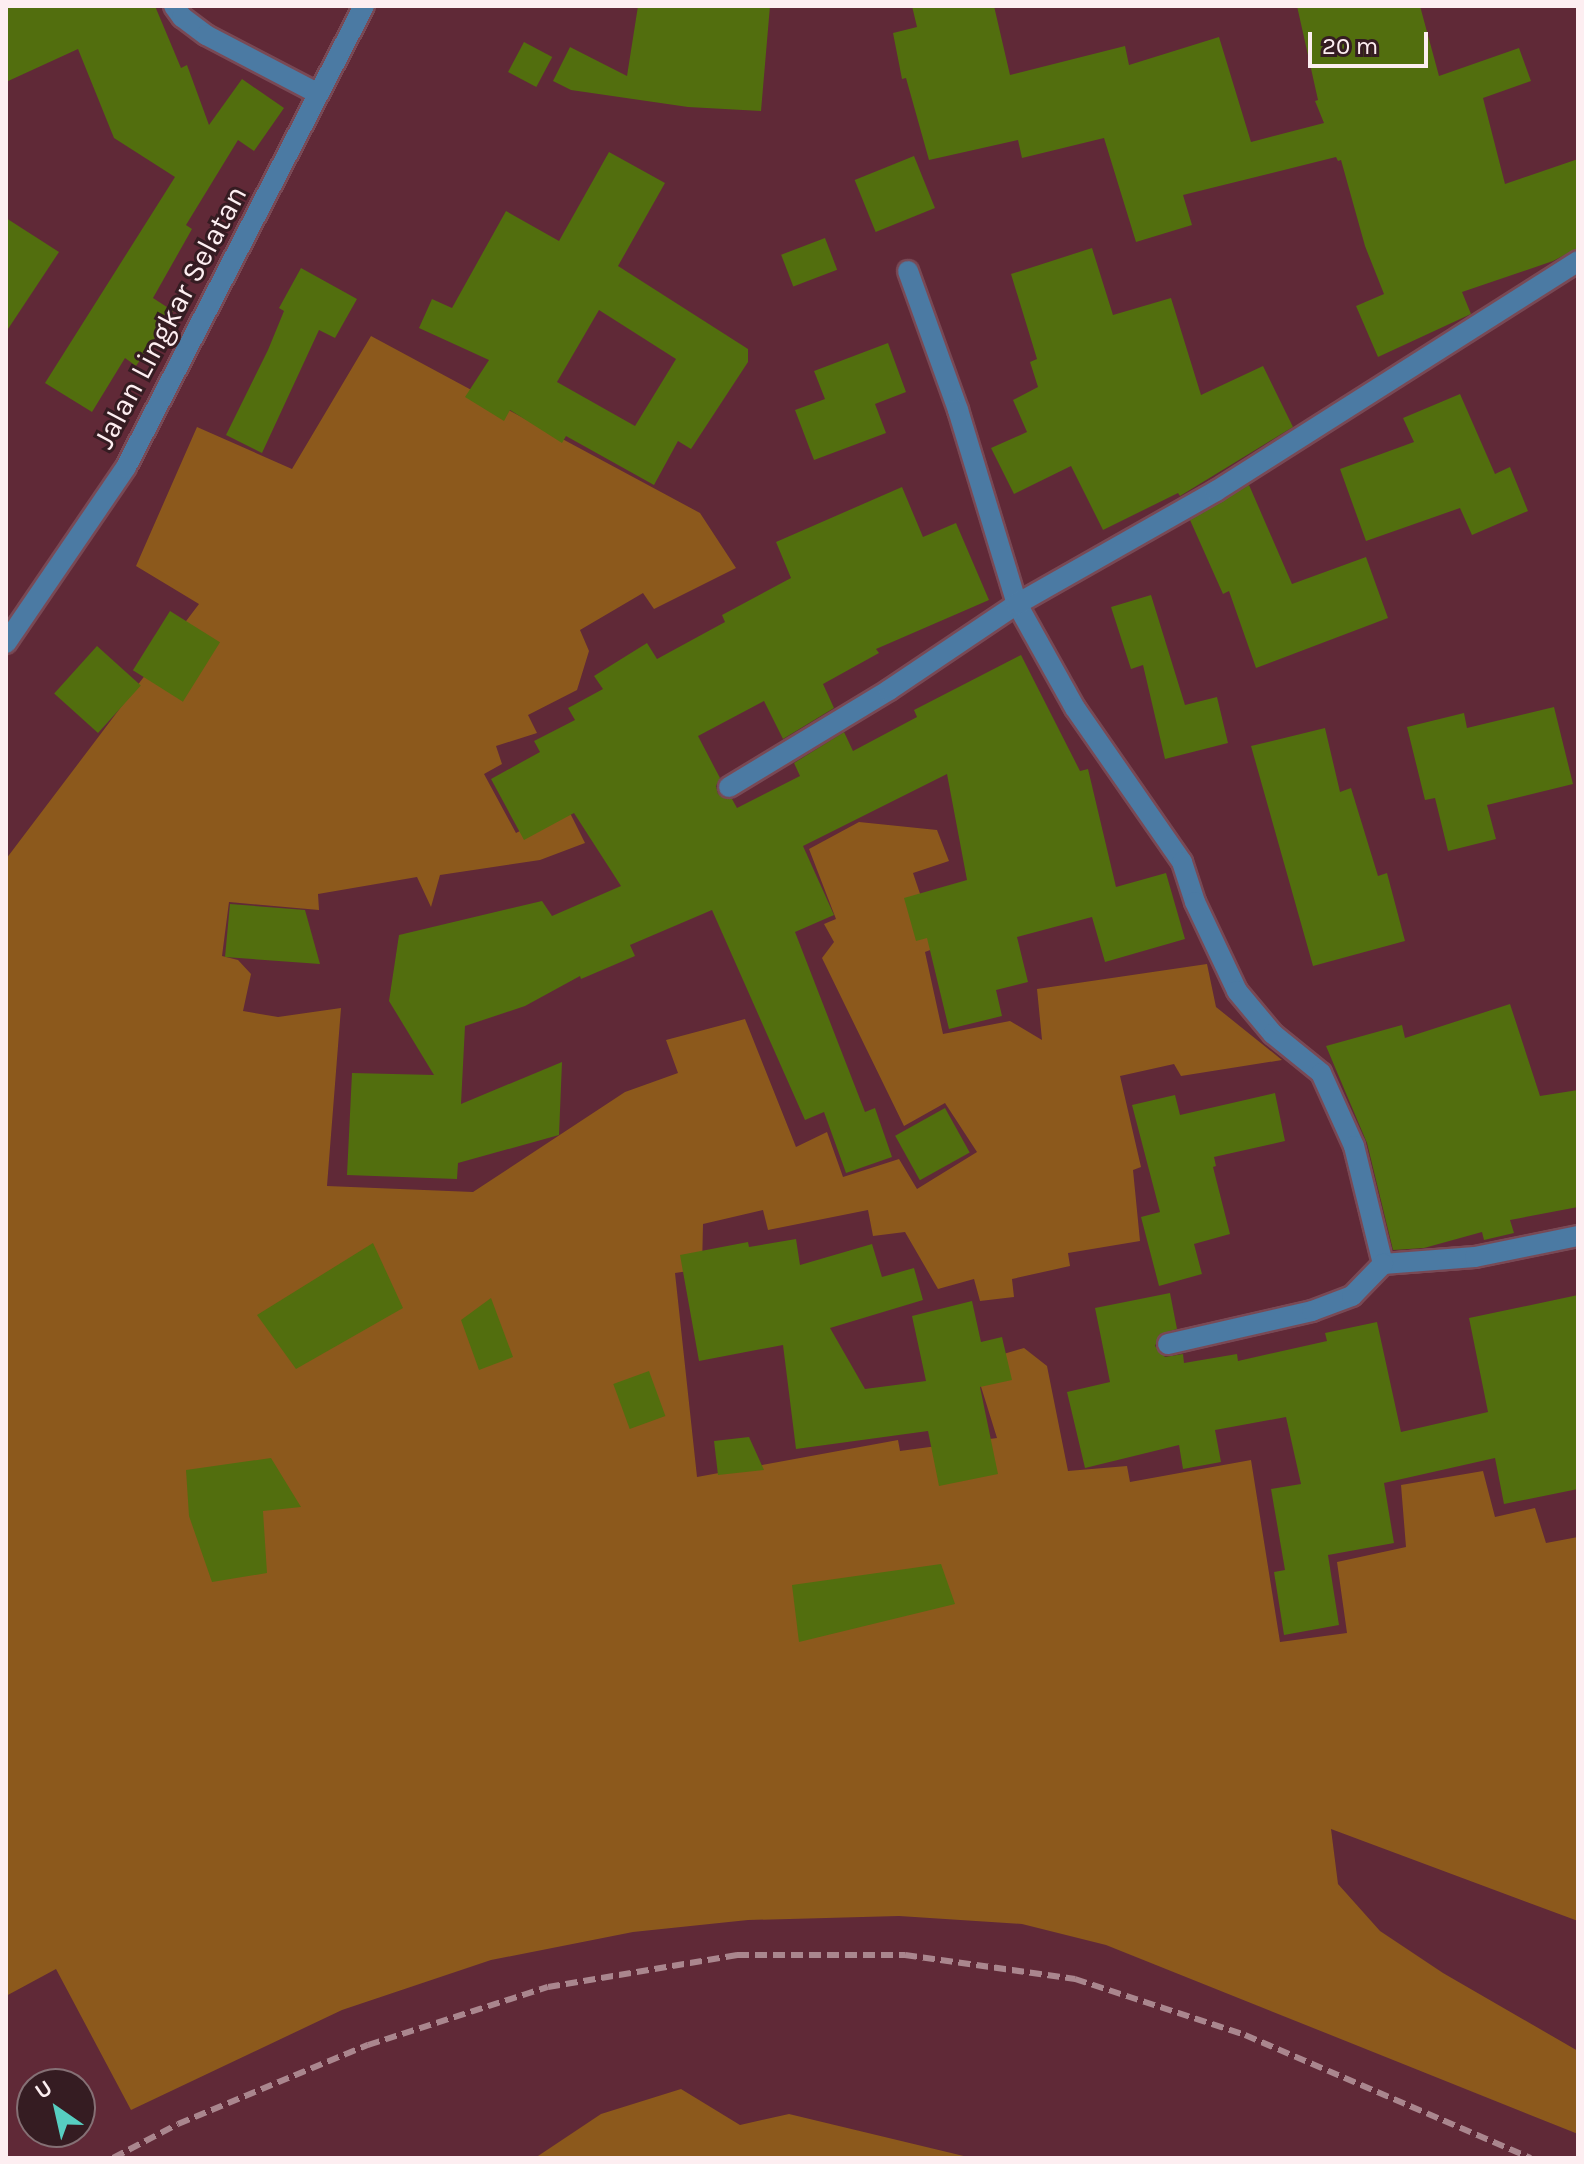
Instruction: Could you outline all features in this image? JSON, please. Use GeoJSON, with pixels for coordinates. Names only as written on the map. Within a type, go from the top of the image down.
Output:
{"type":"FeatureCollection","features":[{"type":"Feature","properties":{"kind":"street"},"geometry":{"type":"LineString","coordinates":[[174,6],[182,17],[206,35],[319,94]]}},
{"type":"Feature","properties":{"kind":"street","name":"Jalan Lingkar Selatan"},"geometry":{"type":"LineString","coordinates":[[6,643],[126,467],[364,6]]}},
{"type":"Feature","properties":{"kind":"street"},"geometry":{"type":"LineString","coordinates":[[729,787],[889,690],[1017,604],[1216,491],[1578,261]]}},
{"type":"Feature","properties":{"kind":"street"},"geometry":{"type":"LineString","coordinates":[[908,271],[958,410],[1017,604],[1075,708],[1182,862],[1195,902],[1237,991],[1273,1034],[1321,1073],[1354,1146],[1383,1264]]}},
{"type":"Feature","properties":{"kind":"street"},"geometry":{"type":"LineString","coordinates":[[1168,1344],[1312,1311],[1352,1296],[1383,1264],[1475,1257],[1578,1236]]}},
{"type":"Feature","properties":{"kind":"shaded area"},"geometry":{"type":"Polygon","coordinates":[[[371,336],[700,513],[736,568],[654,609],[643,593],[580,630],[589,651],[577,690],[528,715],[537,733],[496,746],[502,764],[484,774],[516,833],[567,807],[585,843],[540,860],[440,875],[431,907],[417,877],[318,894],[319,910],[229,902],[222,956],[238,960],[251,974],[243,1011],[278,1017],[341,1008],[327,1186],[473,1192],[625,1092],[678,1073],[666,1040],[745,1019],[796,1147],[827,1132],[843,1177],[899,1159],[917,1189],[977,1152],[945,1103],[904,1126],[822,958],[834,942],[824,924],[836,919],[809,849],[859,822],[937,830],[949,861],[913,873],[938,947],[925,952],[943,1034],[1010,1021],[1042,1040],[1037,989],[1207,964],[1216,1007],[1282,1060],[1181,1076],[1174,1064],[1120,1076],[1141,1167],[1133,1170],[1140,1241],[1068,1253],[1070,1266],[1012,1279],[1014,1297],[980,1301],[974,1279],[938,1289],[905,1232],[873,1236],[868,1210],[768,1230],[763,1210],[703,1224],[702,1269],[675,1273],[697,1477],[898,1440],[900,1451],[997,1438],[978,1377],[1000,1355],[1024,1348],[1047,1366],[1068,1471],[1127,1466],[1130,1482],[1251,1460],[1280,1642],[1347,1633],[1337,1562],[1406,1547],[1401,1485],[1483,1471],[1495,1517],[1535,1508],[1546,1543],[1578,1537],[1578,1921],[1331,1829],[1338,1884],[1380,1931],[1443,1973],[1578,2051],[1578,2134],[1106,1945],[1022,1924],[899,1916],[748,1920],[633,1932],[491,1960],[342,2010],[131,2110],[56,1969],[6,1996],[6,859],[199,604],[136,566],[197,427],[292,469],[371,336]]]}},
{"type":"Feature","properties":{"kind":"shaded area"},"geometry":{"type":"Polygon","coordinates":[[[681,2089],[740,2125],[789,2114],[972,2158],[535,2158],[601,2114],[681,2089]]]}},
{"type":"Feature","properties":{"kind":"building"},"geometry":{"type":"Polygon","coordinates":[[[6,6],[155,6],[181,68],[187,65],[209,125],[242,79],[284,108],[254,151],[238,140],[186,225],[192,229],[153,298],[173,311],[136,366],[125,358],[92,412],[45,383],[175,177],[114,138],[78,49],[6,82],[6,6]]]}},
{"type":"Feature","properties":{"kind":"building"},"geometry":{"type":"Polygon","coordinates":[[[638,6],[770,6],[761,111],[688,107],[571,90],[553,81],[570,47],[627,76],[638,6]]]}},
{"type":"Feature","properties":{"kind":"building"},"geometry":{"type":"Polygon","coordinates":[[[912,6],[994,6],[1010,75],[1125,46],[1129,65],[1219,37],[1251,142],[1324,123],[1315,101],[1318,100],[1297,6],[1420,6],[1439,76],[1519,48],[1531,81],[1483,98],[1505,184],[1578,159],[1578,248],[1553,261],[1462,292],[1471,314],[1378,357],[1356,306],[1384,294],[1365,246],[1341,160],[1338,161],[1336,157],[1183,195],[1192,225],[1136,242],[1104,138],[1022,158],[1018,140],[929,160],[906,78],[902,79],[893,33],[917,27],[912,6]]]}},
{"type":"Feature","properties":{"kind":"building"},"geometry":{"type":"Polygon","coordinates":[[[524,42],[552,57],[536,87],[508,72],[524,42]]]}},
{"type":"Feature","properties":{"kind":"building"},"geometry":{"type":"Polygon","coordinates":[[[609,152],[665,183],[618,266],[748,349],[748,362],[691,449],[678,441],[654,485],[566,436],[562,443],[510,410],[504,421],[465,397],[489,360],[419,328],[432,299],[452,308],[506,211],[559,241],[609,152]],[[599,310],[557,382],[635,426],[676,359],[599,310]]]}},
{"type":"Feature","properties":{"kind":"building"},"geometry":{"type":"Polygon","coordinates":[[[914,156],[935,208],[876,232],[855,180],[914,156]]]}},
{"type":"Feature","properties":{"kind":"building"},"geometry":{"type":"Polygon","coordinates":[[[6,218],[59,252],[6,332],[6,218]]]}},
{"type":"Feature","properties":{"kind":"building"},"geometry":{"type":"Polygon","coordinates":[[[825,238],[837,270],[793,287],[781,255],[825,238]]]}},
{"type":"Feature","properties":{"kind":"building"},"geometry":{"type":"Polygon","coordinates":[[[1092,248],[1113,315],[1171,298],[1201,395],[1263,366],[1293,427],[1180,496],[1178,493],[1103,530],[1071,466],[1014,494],[991,448],[1027,432],[1013,400],[1038,387],[1030,362],[1037,359],[1011,274],[1092,248]]]}},
{"type":"Feature","properties":{"kind":"building"},"geometry":{"type":"Polygon","coordinates":[[[301,268],[357,299],[335,338],[319,330],[262,453],[226,435],[268,350],[284,311],[279,308],[301,268]]]}},
{"type":"Feature","properties":{"kind":"building"},"geometry":{"type":"Polygon","coordinates":[[[888,343],[906,392],[875,404],[886,433],[814,460],[795,410],[825,399],[814,371],[888,343]]]}},
{"type":"Feature","properties":{"kind":"building"},"geometry":{"type":"Polygon","coordinates":[[[1460,394],[1495,474],[1510,467],[1528,511],[1472,535],[1460,508],[1366,541],[1340,469],[1414,442],[1403,418],[1460,394]]]}},
{"type":"Feature","properties":{"kind":"building"},"geometry":{"type":"Polygon","coordinates":[[[1249,485],[1292,584],[1366,557],[1388,618],[1256,668],[1229,591],[1223,594],[1190,520],[1249,485]]]}},
{"type":"Feature","properties":{"kind":"building"},"geometry":{"type":"Polygon","coordinates":[[[902,487],[923,537],[956,523],[989,600],[876,649],[879,653],[823,684],[834,708],[783,739],[764,701],[698,736],[720,778],[716,786],[718,794],[732,799],[737,808],[800,776],[794,763],[844,732],[853,751],[917,717],[914,710],[1021,655],[1080,771],[1088,769],[1116,887],[1166,873],[1185,939],[1105,962],[1092,917],[1017,937],[1028,982],[996,990],[1002,1016],[949,1029],[927,938],[916,941],[904,898],[967,880],[947,774],[803,846],[834,915],[795,932],[865,1112],[875,1108],[892,1157],[846,1173],[824,1112],[805,1120],[712,910],[630,945],[635,956],[581,979],[580,976],[525,1006],[465,1026],[461,1104],[562,1062],[559,1135],[458,1163],[457,1179],[347,1175],[352,1073],[434,1075],[389,1001],[399,935],[542,901],[552,916],[621,886],[574,813],[524,840],[491,779],[540,752],[534,741],[575,720],[568,708],[603,689],[594,676],[647,643],[657,659],[725,622],[722,615],[791,578],[776,542],[902,487]]]}},
{"type":"Feature","properties":{"kind":"building"},"geometry":{"type":"Polygon","coordinates":[[[1151,595],[1185,705],[1217,697],[1228,743],[1165,759],[1143,665],[1131,669],[1111,607],[1151,595]]]}},
{"type":"Feature","properties":{"kind":"building"},"geometry":{"type":"Polygon","coordinates":[[[170,611],[220,642],[183,702],[133,670],[170,611]]]}},
{"type":"Feature","properties":{"kind":"building"},"geometry":{"type":"Polygon","coordinates":[[[97,646],[141,685],[98,733],[54,694],[97,646]]]}},
{"type":"Feature","properties":{"kind":"building"},"geometry":{"type":"Polygon","coordinates":[[[1554,707],[1573,784],[1487,805],[1496,839],[1448,851],[1435,798],[1425,800],[1407,727],[1464,713],[1467,728],[1554,707]]]}},
{"type":"Feature","properties":{"kind":"building"},"geometry":{"type":"Polygon","coordinates":[[[1325,728],[1340,792],[1351,788],[1378,876],[1387,873],[1405,941],[1313,966],[1251,746],[1325,728]]]}},
{"type":"Feature","properties":{"kind":"building"},"geometry":{"type":"Polygon","coordinates":[[[230,904],[305,910],[320,964],[225,957],[230,904]]]}},
{"type":"Feature","properties":{"kind":"building"},"geometry":{"type":"Polygon","coordinates":[[[1510,1004],[1540,1096],[1578,1090],[1578,1207],[1510,1220],[1514,1233],[1484,1240],[1482,1232],[1424,1248],[1393,1250],[1367,1143],[1326,1046],[1402,1025],[1405,1038],[1510,1004]]]}},
{"type":"Feature","properties":{"kind":"building"},"geometry":{"type":"Polygon","coordinates":[[[1275,1093],[1285,1141],[1214,1157],[1216,1166],[1213,1167],[1230,1234],[1194,1244],[1202,1274],[1159,1286],[1141,1217],[1160,1212],[1132,1105],[1175,1095],[1180,1115],[1275,1093]]]}},
{"type":"Feature","properties":{"kind":"building"},"geometry":{"type":"Polygon","coordinates":[[[945,1108],[970,1153],[920,1180],[895,1136],[945,1108]]]}},
{"type":"Feature","properties":{"kind":"building"},"geometry":{"type":"Polygon","coordinates":[[[796,1239],[800,1265],[872,1244],[882,1277],[914,1268],[923,1300],[830,1328],[865,1389],[926,1381],[912,1316],[972,1301],[981,1342],[1002,1337],[1012,1380],[980,1387],[998,1474],[939,1486],[928,1431],[796,1449],[783,1345],[699,1361],[680,1255],[748,1242],[749,1247],[796,1239]]]}},
{"type":"Feature","properties":{"kind":"building"},"geometry":{"type":"Polygon","coordinates":[[[373,1243],[403,1308],[296,1369],[257,1315],[373,1243]]]}},
{"type":"Feature","properties":{"kind":"building"},"geometry":{"type":"Polygon","coordinates":[[[1170,1293],[1177,1329],[1160,1334],[1155,1346],[1165,1357],[1183,1354],[1184,1363],[1237,1354],[1238,1361],[1327,1341],[1325,1333],[1377,1322],[1401,1432],[1488,1412],[1469,1318],[1578,1295],[1578,1489],[1504,1504],[1495,1458],[1384,1483],[1394,1543],[1328,1555],[1339,1625],[1284,1635],[1274,1572],[1285,1570],[1271,1489],[1301,1484],[1286,1417],[1215,1430],[1221,1462],[1183,1469],[1179,1445],[1085,1468],[1067,1392],[1110,1382],[1095,1308],[1170,1293]]]}},
{"type":"Feature","properties":{"kind":"building"},"geometry":{"type":"Polygon","coordinates":[[[491,1298],[513,1357],[479,1370],[461,1320],[491,1298]]]}},
{"type":"Feature","properties":{"kind":"building"},"geometry":{"type":"Polygon","coordinates":[[[649,1371],[665,1416],[630,1429],[613,1384],[649,1371]]]}},
{"type":"Feature","properties":{"kind":"building"},"geometry":{"type":"Polygon","coordinates":[[[749,1437],[764,1470],[718,1475],[714,1441],[749,1437]]]}},
{"type":"Feature","properties":{"kind":"building"},"geometry":{"type":"Polygon","coordinates":[[[271,1458],[301,1507],[263,1511],[267,1573],[212,1582],[189,1516],[186,1470],[271,1458]]]}},
{"type":"Feature","properties":{"kind":"building"},"geometry":{"type":"Polygon","coordinates":[[[941,1564],[955,1604],[799,1642],[792,1585],[941,1564]]]}},
{"type":"Feature","properties":{"kind":"railway"},"geometry":{"type":"LineString","coordinates":[[113,2158],[178,2124],[368,2045],[548,1987],[737,1955],[905,1955],[1075,1979],[1245,2035],[1531,2158]]}}]}
